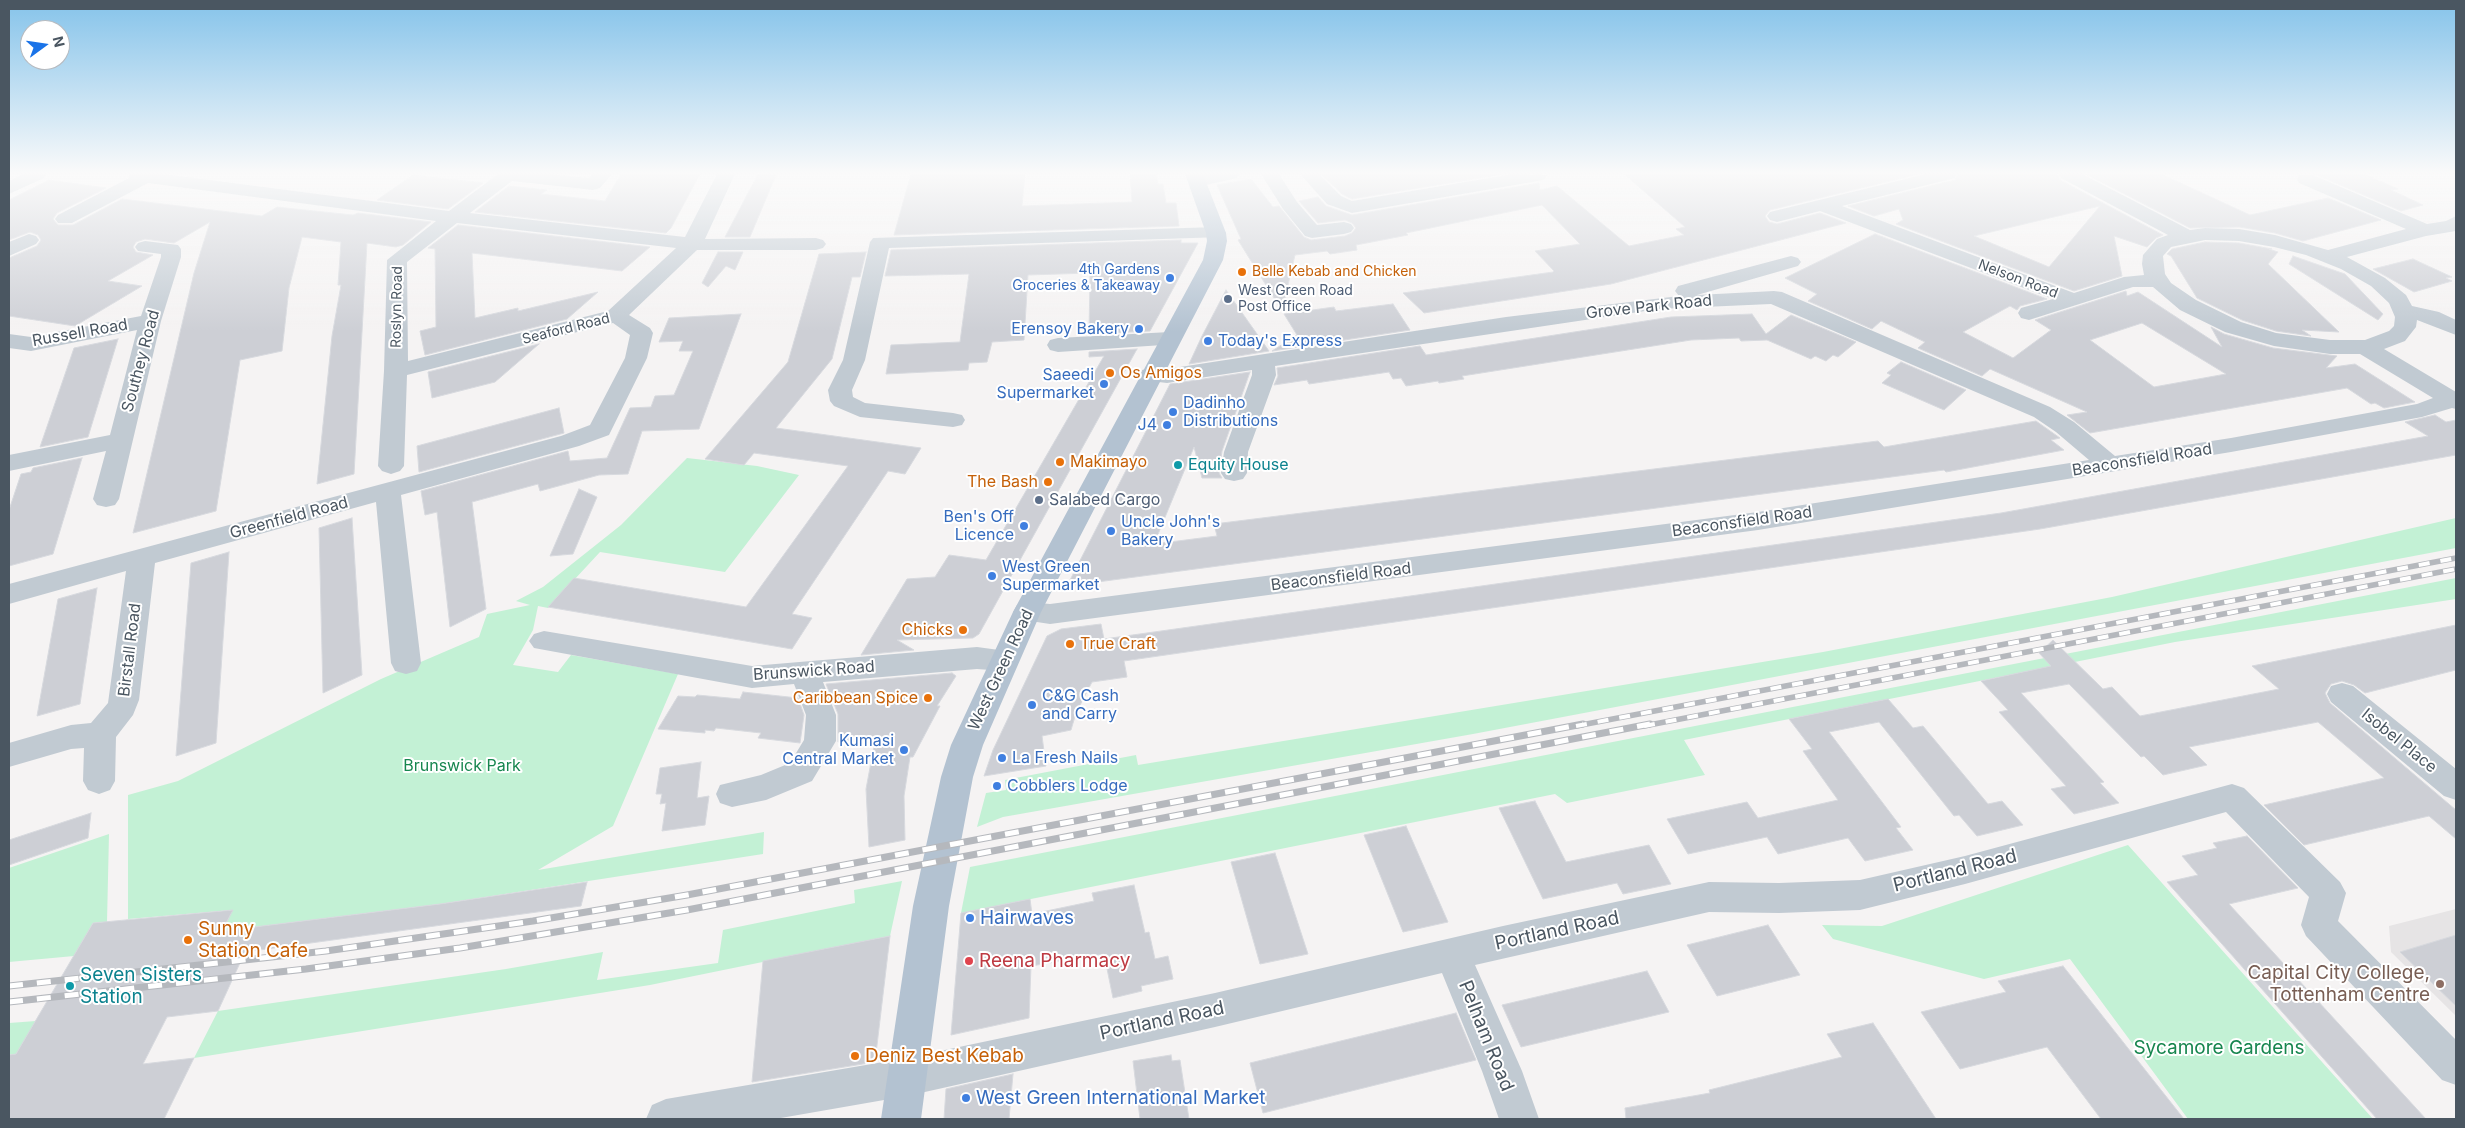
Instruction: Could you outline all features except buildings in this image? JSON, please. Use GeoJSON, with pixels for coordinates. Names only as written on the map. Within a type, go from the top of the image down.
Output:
{"type":"FeatureCollection","features":[{"type":"Feature","properties":{"kind":"main road","name":"West Green Road"},"geometry":{"type":"LineString","coordinates":[[901,1119],[930,906],[957,777],[967,745],[1027,612],[1150,375],[1213,260],[1218,241],[1214,227]]}},
{"type":"Feature","properties":{"kind":"street","name":"Roslyn Road"},"geometry":{"type":"LineString","coordinates":[[406,663],[389,478],[396,371],[397,260],[440,227]]}},
{"type":"Feature","properties":{"kind":"street"},"geometry":{"type":"LineString","coordinates":[[538,227],[705,245],[816,244]]}},
{"type":"Feature","properties":{"kind":"street","name":"Seaford Road"},"geometry":{"type":"LineString","coordinates":[[396,371],[616,316],[692,244],[700,227]]}},
{"type":"Feature","properties":{"kind":"street"},"geometry":{"type":"LineString","coordinates":[[1308,227],[1312,232],[1344,228]]}},
{"type":"Feature","properties":{"kind":"street","name":"Nelson Road"},"geometry":{"type":"LineString","coordinates":[[1879,227],[2074,300],[2131,281],[2159,281]]}},
{"type":"Feature","properties":{"kind":"street"},"geometry":{"type":"LineString","coordinates":[[2168,227],[2186,236]]}},
{"type":"Feature","properties":{"kind":"street"},"geometry":{"type":"LineString","coordinates":[[2417,227],[2425,230]]}},
{"type":"Feature","properties":{"kind":"street"},"geometry":{"type":"LineString","coordinates":[[2328,256],[2425,230],[2448,227]]}},
{"type":"Feature","properties":{"kind":"street"},"geometry":{"type":"LineString","coordinates":[[953,420],[860,410],[842,401],[840,390],[854,360],[880,242],[1216,233]]}},
{"type":"Feature","properties":{"kind":"street"},"geometry":{"type":"LineString","coordinates":[[2216,234],[2250,236],[2288,244],[2328,256],[2378,282],[2392,294],[2405,312],[2405,327],[2397,336],[2365,347],[2330,347],[2303,344],[2247,331],[2198,310],[2179,299],[2159,281],[2152,264],[2153,255],[2164,243],[2186,236],[2216,234]]}},
{"type":"Feature","properties":{"kind":"street"},"geometry":{"type":"LineString","coordinates":[[9,250],[29,240]]}},
{"type":"Feature","properties":{"kind":"street","name":"Southey Road"},"geometry":{"type":"LineString","coordinates":[[106,499],[150,321],[171,257],[171,250],[145,247]]}},
{"type":"Feature","properties":{"kind":"street"},"geometry":{"type":"LineString","coordinates":[[1659,303],[1691,289],[1791,262]]}},
{"type":"Feature","properties":{"kind":"street"},"geometry":{"type":"LineString","coordinates":[[1746,274],[1774,297]]}},
{"type":"Feature","properties":{"kind":"street","name":"Grove Park Road"},"geometry":{"type":"LineString","coordinates":[[1150,375],[1167,376],[1506,324],[1659,303],[1774,297],[1834,320],[2042,412],[2065,426],[2110,465]]}},
{"type":"Feature","properties":{"kind":"street"},"geometry":{"type":"LineString","coordinates":[[2029,313],[2074,300]]}},
{"type":"Feature","properties":{"kind":"street"},"geometry":{"type":"LineString","coordinates":[[2405,312],[2431,317],[2456,328]]}},
{"type":"Feature","properties":{"kind":"street","name":"Greenfield Road"},"geometry":{"type":"LineString","coordinates":[[9,594],[142,558],[389,478],[570,441],[600,430],[636,358],[642,333],[616,316]]}},
{"type":"Feature","properties":{"kind":"street","name":"Russell Road"},"geometry":{"type":"LineString","coordinates":[[9,341],[32,344],[150,321]]}},
{"type":"Feature","properties":{"kind":"street"},"geometry":{"type":"LineString","coordinates":[[1058,345],[1170,339]]}},
{"type":"Feature","properties":{"kind":"street"},"geometry":{"type":"LineString","coordinates":[[2365,347],[2454,401]]}},
{"type":"Feature","properties":{"kind":"street"},"geometry":{"type":"LineString","coordinates":[[1234,473],[1236,452],[1264,375],[1263,362]]}},
{"type":"Feature","properties":{"kind":"street","name":"Beaconsfield Road"},"geometry":{"type":"LineString","coordinates":[[1027,612],[1050,614],[1758,521],[2110,465],[2422,410],[2454,401]]}},
{"type":"Feature","properties":{"kind":"street"},"geometry":{"type":"LineString","coordinates":[[9,463],[121,440]]}},
{"type":"Feature","properties":{"kind":"street","name":"Birstall Road"},"geometry":{"type":"LineString","coordinates":[[100,734],[122,707],[124,700],[142,558]]}},
{"type":"Feature","properties":{"kind":"street","name":"Brunswick Road"},"geometry":{"type":"LineString","coordinates":[[555,649],[752,677],[978,658],[1004,660]]}},
{"type":"Feature","properties":{"kind":"street"},"geometry":{"type":"LineString","coordinates":[[732,794],[766,787],[801,772],[820,741],[821,715],[804,672]]}},
{"type":"Feature","properties":{"kind":"street","name":"Isobel Place"},"geometry":{"type":"LineString","coordinates":[[2342,694],[2456,787]]}},
{"type":"Feature","properties":{"kind":"street"},"geometry":{"type":"LineString","coordinates":[[9,755],[71,737],[100,734],[99,781]]}},
{"type":"Feature","properties":{"kind":"street","name":"Portland Road"},"geometry":{"type":"LineString","coordinates":[[666,1119],[907,1077],[1215,1010],[1452,954],[1709,898],[1779,898],[1860,894],[1965,870],[2129,826],[2207,802],[2232,797],[2328,893],[2319,925],[2456,1067]]}},
{"type":"Feature","properties":{"kind":"street","name":"Pelham Road"},"geometry":{"type":"LineString","coordinates":[[1452,954],[1502,1071],[1518,1119]]}},
{"type":"Feature","properties":{"kind":"shaded area","name":"Capital City College, Tottenham Centre"},"geometry":{"type":"Polygon","coordinates":[[[2456,909],[2456,1016],[2391,952],[2389,926],[2456,909]]]}},
{"type":"Feature","properties":{"kind":"green space","name":"Brunswick Park"},"geometry":{"type":"Polygon","coordinates":[[[687,458],[757,466],[799,475],[725,572],[600,552],[548,608],[538,606],[533,630],[513,665],[558,672],[571,655],[678,674],[613,826],[538,870],[764,832],[763,854],[440,904],[222,931],[232,910],[128,919],[128,795],[178,781],[381,679],[479,637],[487,614],[530,605],[516,601],[543,587],[621,525],[687,458]]]}},
{"type":"Feature","properties":{"kind":"green space"},"geometry":{"type":"Polygon","coordinates":[[[2456,518],[2456,548],[1473,734],[1003,817],[977,827],[986,793],[1006,790],[1005,780],[1136,755],[1138,765],[1823,652],[2112,597],[2456,518]]]}},
{"type":"Feature","properties":{"kind":"green space"},"geometry":{"type":"Polygon","coordinates":[[[2456,578],[2456,599],[2175,642],[1684,740],[1705,775],[1567,803],[1555,794],[961,913],[970,867],[2456,578]]]}},
{"type":"Feature","properties":{"kind":"green space"},"geometry":{"type":"Polygon","coordinates":[[[109,834],[107,922],[93,923],[74,956],[9,962],[9,868],[109,834]]]}},
{"type":"Feature","properties":{"kind":"green space","name":"Sycamore Gardens"},"geometry":{"type":"Polygon","coordinates":[[[2128,845],[2373,1119],[2188,1119],[2070,959],[1984,979],[1833,939],[1822,925],[1882,926],[2128,845]]]}},
{"type":"Feature","properties":{"kind":"green space"},"geometry":{"type":"Polygon","coordinates":[[[902,881],[890,936],[650,985],[194,1058],[218,1011],[506,969],[603,952],[597,980],[718,963],[723,930],[855,903],[854,890],[902,881]]]}},
{"type":"Feature","properties":{"kind":"green space"},"geometry":{"type":"Polygon","coordinates":[[[36,1021],[16,1054],[9,1055],[9,1023],[36,1021]]]}},
{"type":"Feature","properties":{"kind":"railway"},"geometry":{"type":"LineString","coordinates":[[1576,726],[2456,558]]}},
{"type":"Feature","properties":{"kind":"railway"},"geometry":{"type":"LineString","coordinates":[[1644,726],[2456,569]]}},
{"type":"Feature","properties":{"kind":"railway"},"geometry":{"type":"LineString","coordinates":[[9,986],[326,951],[533,921],[687,895],[1583,724]]}},
{"type":"Feature","properties":{"kind":"railway"},"geometry":{"type":"LineString","coordinates":[[9,1002],[306,969],[460,948],[687,910],[1650,724]]}},
{"type":"Feature","properties":{"kind":"place","name":"Belle Kebab and Chicken"},"geometry":{"type":"Point","coordinates":[1242,272]}},
{"type":"Feature","properties":{"kind":"place","name":"4th Gardens Groceries & Takeaway"},"geometry":{"type":"Point","coordinates":[1170,278]}},
{"type":"Feature","properties":{"kind":"place","name":"West Green Road Post Office"},"geometry":{"type":"Point","coordinates":[1228,299]}},
{"type":"Feature","properties":{"kind":"place","name":"Erensoy Bakery"},"geometry":{"type":"Point","coordinates":[1139,329]}},
{"type":"Feature","properties":{"kind":"place","name":"Today's Express"},"geometry":{"type":"Point","coordinates":[1208,341]}},
{"type":"Feature","properties":{"kind":"place","name":"Os Amigos"},"geometry":{"type":"Point","coordinates":[1110,373]}},
{"type":"Feature","properties":{"kind":"place","name":"Saeedi Supermarket"},"geometry":{"type":"Point","coordinates":[1104,384]}},
{"type":"Feature","properties":{"kind":"place","name":"Dadinho Distributions"},"geometry":{"type":"Point","coordinates":[1173,412]}},
{"type":"Feature","properties":{"kind":"place","name":"J4"},"geometry":{"type":"Point","coordinates":[1167,425]}},
{"type":"Feature","properties":{"kind":"place","name":"Makimayo"},"geometry":{"type":"Point","coordinates":[1060,462]}},
{"type":"Feature","properties":{"kind":"place","name":"Equity House"},"geometry":{"type":"Point","coordinates":[1178,465]}},
{"type":"Feature","properties":{"kind":"place","name":"The Bash"},"geometry":{"type":"Point","coordinates":[1048,482]}},
{"type":"Feature","properties":{"kind":"place","name":"Salabed Cargo"},"geometry":{"type":"Point","coordinates":[1039,500]}},
{"type":"Feature","properties":{"kind":"place","name":"Ben's Off Licence"},"geometry":{"type":"Point","coordinates":[1024,526]}},
{"type":"Feature","properties":{"kind":"place","name":"Uncle John's Bakery"},"geometry":{"type":"Point","coordinates":[1111,531]}},
{"type":"Feature","properties":{"kind":"place","name":"West Green Supermarket"},"geometry":{"type":"Point","coordinates":[992,576]}},
{"type":"Feature","properties":{"kind":"place","name":"Chicks"},"geometry":{"type":"Point","coordinates":[963,630]}},
{"type":"Feature","properties":{"kind":"place","name":"True Craft"},"geometry":{"type":"Point","coordinates":[1070,644]}},
{"type":"Feature","properties":{"kind":"place","name":"Caribbean Spice"},"geometry":{"type":"Point","coordinates":[928,698]}},
{"type":"Feature","properties":{"kind":"place","name":"C&G Cash and Carry"},"geometry":{"type":"Point","coordinates":[1032,705]}},
{"type":"Feature","properties":{"kind":"place","name":"Kumasi Central Market"},"geometry":{"type":"Point","coordinates":[904,750]}},
{"type":"Feature","properties":{"kind":"place","name":"La Fresh Nails"},"geometry":{"type":"Point","coordinates":[1002,758]}},
{"type":"Feature","properties":{"kind":"place","name":"Cobblers Lodge"},"geometry":{"type":"Point","coordinates":[997,786]}},
{"type":"Feature","properties":{"kind":"place","name":"Hairwaves"},"geometry":{"type":"Point","coordinates":[970,918]}},
{"type":"Feature","properties":{"kind":"place","name":"Sunny Station Cafe"},"geometry":{"type":"Point","coordinates":[188,940]}},
{"type":"Feature","properties":{"kind":"place","name":"Reena Pharmacy"},"geometry":{"type":"Point","coordinates":[969,961]}},
{"type":"Feature","properties":{"kind":"place","name":"Capital City College, Tottenham Centre"},"geometry":{"type":"Point","coordinates":[2440,984]}},
{"type":"Feature","properties":{"kind":"place","name":"Seven Sisters Station"},"geometry":{"type":"Point","coordinates":[70,986]}},
{"type":"Feature","properties":{"kind":"place","name":"Deniz Best Kebab"},"geometry":{"type":"Point","coordinates":[855,1056]}},
{"type":"Feature","properties":{"kind":"place","name":"West Green International Market"},"geometry":{"type":"Point","coordinates":[966,1098]}}]}
